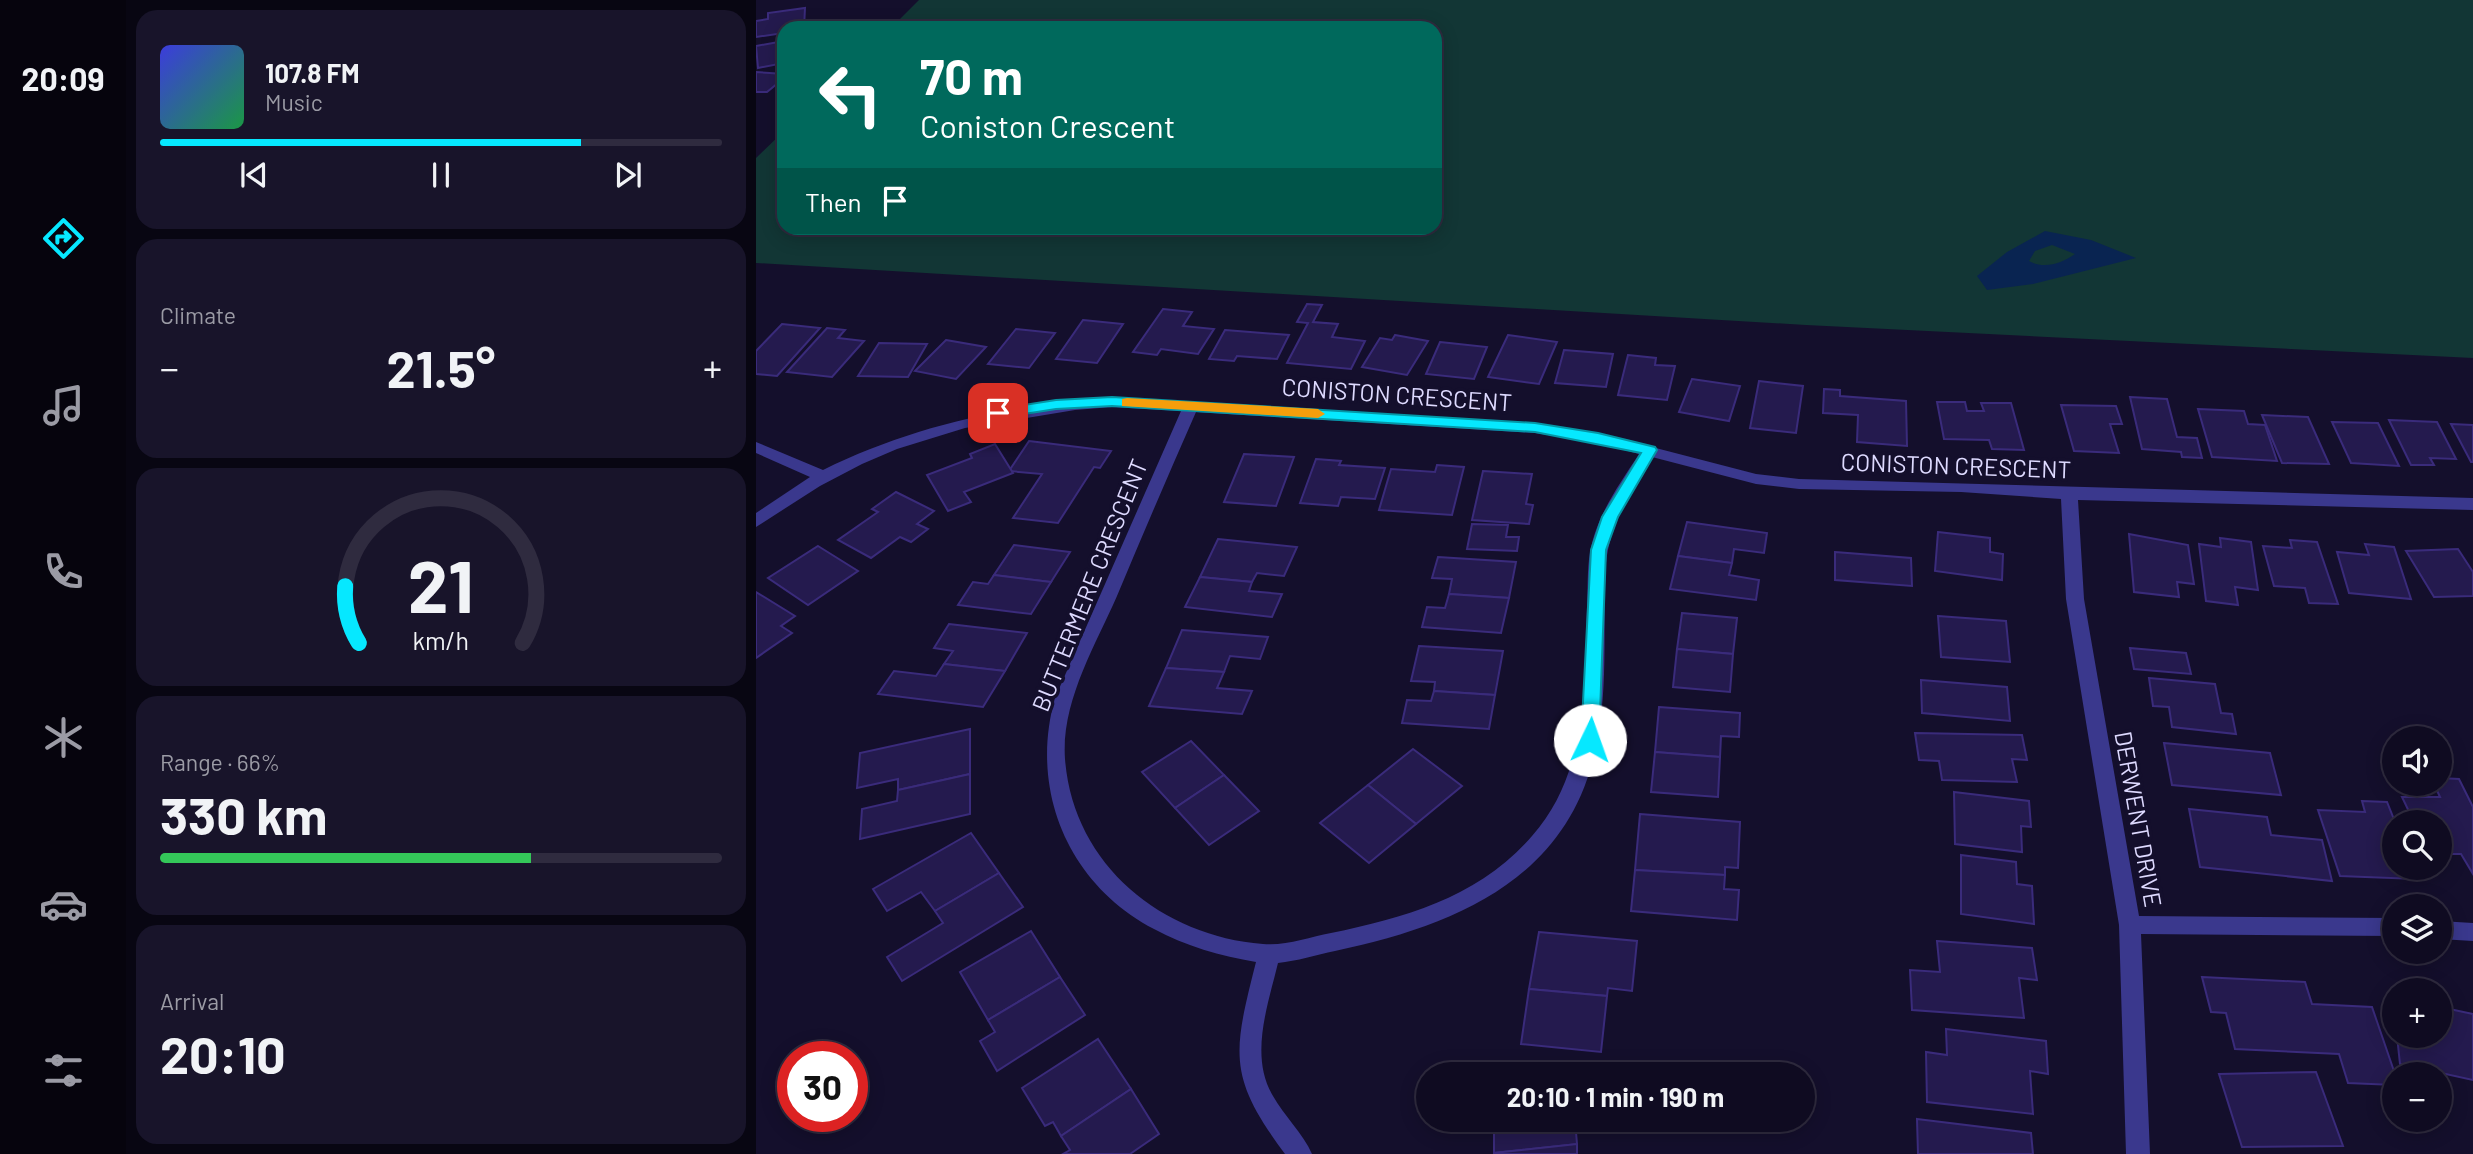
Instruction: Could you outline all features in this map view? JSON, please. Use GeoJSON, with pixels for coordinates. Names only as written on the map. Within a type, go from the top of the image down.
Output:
{"type":"FeatureCollection","features":[{"type":"Feature","properties":{"kind":"street","name":"CONISTON CRESCENT"},"geometry":{"type":"LineString","coordinates":[[756,521],[823,477],[880,450],[998,413],[1056,405],[1112,402],[1535,428],[1598,438],[1756,478],[1799,484],[2473,505]]}},
{"type":"Feature","properties":{"kind":"street","name":"BUTTERMERE CRESCENT"},"geometry":{"type":"LineString","coordinates":[[1191,406],[1098,617],[1057,720],[1055,757],[1073,837],[1098,874],[1128,901],[1165,925],[1207,942],[1269,954],[1396,930],[1452,910],[1499,881],[1538,844],[1562,816],[1582,775],[1590,740],[1599,550],[1610,517],[1649,450]]}},
{"type":"Feature","properties":{"kind":"street"},"geometry":{"type":"LineString","coordinates":[[756,447],[823,477]]}},
{"type":"Feature","properties":{"kind":"street","name":"DERWENT DRIVE"},"geometry":{"type":"LineString","coordinates":[[2069,494],[2075,599],[2130,925],[2138,1154]]}},
{"type":"Feature","properties":{"kind":"street"},"geometry":{"type":"LineString","coordinates":[[2130,925],[2382,927]]}},
{"type":"Feature","properties":{"kind":"street"},"geometry":{"type":"LineString","coordinates":[[2452,931],[2473,932]]}},
{"type":"Feature","properties":{"kind":"street"},"geometry":{"type":"LineString","coordinates":[[1269,954],[1255,1011],[1252,1037],[1255,1084],[1300,1154]]}},
{"type":"Feature","properties":{"kind":"green space"},"geometry":{"type":"Polygon","coordinates":[[[919,0],[2473,0],[2473,358],[1806,325],[756,263],[756,158],[777,138],[777,235],[1442,235],[1442,21],[898,21],[919,0]]]}},
{"type":"Feature","properties":{"kind":"water"},"geometry":{"type":"Polygon","coordinates":[[[2045,231],[2091,240],[2136,258],[2033,284],[1987,290],[1977,276],[2007,252],[2045,231]],[[2052,245],[2035,251],[2029,261],[2041,265],[2052,264],[2075,254],[2052,245]]]}},
{"type":"Feature","properties":{"kind":"building"},"geometry":{"type":"Polygon","coordinates":[[[805,8],[804,21],[777,21],[777,34],[756,37],[756,21],[768,19],[768,13],[805,8]]]}},
{"type":"Feature","properties":{"kind":"building"},"geometry":{"type":"Polygon","coordinates":[[[777,42],[777,64],[758,68],[756,46],[777,42]]]}},
{"type":"Feature","properties":{"kind":"building"},"geometry":{"type":"Polygon","coordinates":[[[756,72],[777,74],[777,84],[767,92],[756,92],[756,72]]]}},
{"type":"Feature","properties":{"kind":"building"},"geometry":{"type":"Polygon","coordinates":[[[1307,304],[1322,305],[1313,322],[1338,324],[1332,337],[1365,341],[1351,369],[1287,363],[1308,323],[1297,322],[1307,304]]]}},
{"type":"Feature","properties":{"kind":"building"},"geometry":{"type":"Polygon","coordinates":[[[1163,309],[1192,312],[1183,326],[1214,329],[1198,354],[1161,349],[1157,355],[1133,352],[1163,309]]]}},
{"type":"Feature","properties":{"kind":"building"},"geometry":{"type":"Polygon","coordinates":[[[1083,320],[1123,324],[1097,363],[1056,359],[1083,320]]]}},
{"type":"Feature","properties":{"kind":"building"},"geometry":{"type":"Polygon","coordinates":[[[782,324],[820,328],[777,376],[756,374],[756,351],[782,324]]]}},
{"type":"Feature","properties":{"kind":"building"},"geometry":{"type":"Polygon","coordinates":[[[827,328],[845,330],[838,338],[864,341],[832,377],[787,372],[827,328]]]}},
{"type":"Feature","properties":{"kind":"building"},"geometry":{"type":"Polygon","coordinates":[[[1016,329],[1055,333],[1029,368],[988,364],[1016,329]]]}},
{"type":"Feature","properties":{"kind":"building"},"geometry":{"type":"Polygon","coordinates":[[[1225,330],[1289,335],[1277,359],[1237,356],[1234,361],[1209,359],[1225,330]]]}},
{"type":"Feature","properties":{"kind":"building"},"geometry":{"type":"Polygon","coordinates":[[[1395,335],[1428,341],[1407,375],[1362,367],[1380,338],[1392,340],[1395,335]]]}},
{"type":"Feature","properties":{"kind":"building"},"geometry":{"type":"Polygon","coordinates":[[[1508,335],[1557,342],[1539,384],[1488,377],[1508,335]]]}},
{"type":"Feature","properties":{"kind":"building"},"geometry":{"type":"Polygon","coordinates":[[[946,340],[986,347],[956,379],[915,371],[946,340]]]}},
{"type":"Feature","properties":{"kind":"building"},"geometry":{"type":"Polygon","coordinates":[[[1440,342],[1487,347],[1474,379],[1426,374],[1440,342]]]}},
{"type":"Feature","properties":{"kind":"building"},"geometry":{"type":"Polygon","coordinates":[[[879,343],[927,344],[908,377],[858,376],[879,343]]]}},
{"type":"Feature","properties":{"kind":"building"},"geometry":{"type":"Polygon","coordinates":[[[1564,350],[1613,354],[1606,387],[1555,383],[1564,350]]]}},
{"type":"Feature","properties":{"kind":"building"},"geometry":{"type":"Polygon","coordinates":[[[1628,355],[1656,358],[1655,365],[1675,366],[1667,400],[1618,395],[1628,355]]]}},
{"type":"Feature","properties":{"kind":"building"},"geometry":{"type":"Polygon","coordinates":[[[1692,379],[1740,386],[1729,421],[1679,412],[1692,379]]]}},
{"type":"Feature","properties":{"kind":"building"},"geometry":{"type":"Polygon","coordinates":[[[1759,381],[1803,386],[1796,433],[1750,428],[1759,381]]]}},
{"type":"Feature","properties":{"kind":"building"},"geometry":{"type":"Polygon","coordinates":[[[1824,389],[1840,390],[1840,396],[1906,401],[1907,446],[1857,442],[1858,415],[1823,413],[1824,389]]]}},
{"type":"Feature","properties":{"kind":"building"},"geometry":{"type":"Polygon","coordinates":[[[2130,397],[2167,399],[2177,437],[2197,438],[2202,458],[2182,457],[2181,452],[2142,449],[2130,397]]]}},
{"type":"Feature","properties":{"kind":"building"},"geometry":{"type":"Polygon","coordinates":[[[1937,402],[1965,402],[1967,411],[1984,411],[1981,403],[2011,403],[2024,450],[1992,449],[1989,440],[1944,439],[1937,402]]]}},
{"type":"Feature","properties":{"kind":"building"},"geometry":{"type":"Polygon","coordinates":[[[2061,405],[2116,406],[2122,424],[2110,424],[2119,453],[2074,451],[2061,405]]]}},
{"type":"Feature","properties":{"kind":"building"},"geometry":{"type":"Polygon","coordinates":[[[2198,409],[2244,411],[2248,424],[2265,425],[2277,461],[2212,457],[2198,409]]]}},
{"type":"Feature","properties":{"kind":"building"},"geometry":{"type":"Polygon","coordinates":[[[2262,415],[2308,417],[2329,464],[2282,463],[2262,415]]]}},
{"type":"Feature","properties":{"kind":"building"},"geometry":{"type":"Polygon","coordinates":[[[2389,420],[2437,422],[2456,459],[2430,458],[2434,465],[2411,465],[2389,420]]]}},
{"type":"Feature","properties":{"kind":"building"},"geometry":{"type":"Polygon","coordinates":[[[2332,422],[2378,423],[2399,466],[2351,463],[2332,422]]]}},
{"type":"Feature","properties":{"kind":"building"},"geometry":{"type":"Polygon","coordinates":[[[2451,424],[2473,425],[2473,462],[2471,462],[2451,424]]]}},
{"type":"Feature","properties":{"kind":"building"},"geometry":{"type":"Polygon","coordinates":[[[1029,441],[1111,451],[1100,468],[1094,467],[1058,523],[1013,518],[1042,474],[1009,471],[1029,441]]]}},
{"type":"Feature","properties":{"kind":"building"},"geometry":{"type":"Polygon","coordinates":[[[995,444],[1013,473],[964,492],[971,502],[948,511],[927,475],[972,458],[970,454],[995,444]]]}},
{"type":"Feature","properties":{"kind":"building"},"geometry":{"type":"Polygon","coordinates":[[[1244,454],[1294,457],[1276,506],[1224,502],[1244,454]]]}},
{"type":"Feature","properties":{"kind":"building"},"geometry":{"type":"Polygon","coordinates":[[[1316,459],[1341,461],[1339,465],[1385,468],[1375,499],[1341,497],[1338,506],[1300,503],[1316,459]]]}},
{"type":"Feature","properties":{"kind":"building"},"geometry":{"type":"Polygon","coordinates":[[[1437,465],[1464,467],[1452,515],[1379,510],[1391,469],[1435,472],[1437,465]]]}},
{"type":"Feature","properties":{"kind":"building"},"geometry":{"type":"Polygon","coordinates":[[[1483,471],[1532,474],[1526,504],[1533,505],[1529,524],[1472,520],[1483,471]]]}},
{"type":"Feature","properties":{"kind":"building"},"geometry":{"type":"Polygon","coordinates":[[[896,492],[934,511],[917,524],[928,529],[911,542],[900,537],[871,558],[838,540],[878,512],[872,509],[896,492]]]}},
{"type":"Feature","properties":{"kind":"building"},"geometry":{"type":"Polygon","coordinates":[[[1687,522],[1767,533],[1764,553],[1734,549],[1732,563],[1678,556],[1687,522]]]}},
{"type":"Feature","properties":{"kind":"building"},"geometry":{"type":"Polygon","coordinates":[[[1472,524],[1508,525],[1506,537],[1519,537],[1517,551],[1467,549],[1472,524]]]}},
{"type":"Feature","properties":{"kind":"building"},"geometry":{"type":"Polygon","coordinates":[[[1938,532],[1990,538],[1990,552],[2003,554],[2002,580],[1935,571],[1938,532]]]}},
{"type":"Feature","properties":{"kind":"building"},"geometry":{"type":"Polygon","coordinates":[[[2129,534],[2188,545],[2194,584],[2177,582],[2179,597],[2134,592],[2129,534]]]}},
{"type":"Feature","properties":{"kind":"building"},"geometry":{"type":"Polygon","coordinates":[[[2220,538],[2251,542],[2258,590],[2235,587],[2238,605],[2206,601],[2199,544],[2221,547],[2220,538]]]}},
{"type":"Feature","properties":{"kind":"building"},"geometry":{"type":"Polygon","coordinates":[[[1218,539],[1297,547],[1284,576],[1257,573],[1252,582],[1200,577],[1218,539]]]}},
{"type":"Feature","properties":{"kind":"building"},"geometry":{"type":"Polygon","coordinates":[[[2290,540],[2317,542],[2338,604],[2309,603],[2305,588],[2274,586],[2263,546],[2292,548],[2290,540]]]}},
{"type":"Feature","properties":{"kind":"building"},"geometry":{"type":"Polygon","coordinates":[[[2365,544],[2394,547],[2411,599],[2349,593],[2337,552],[2369,555],[2365,544]]]}},
{"type":"Feature","properties":{"kind":"building"},"geometry":{"type":"Polygon","coordinates":[[[1014,545],[1070,552],[1051,582],[994,575],[1014,545]]]}},
{"type":"Feature","properties":{"kind":"building"},"geometry":{"type":"Polygon","coordinates":[[[818,546],[858,571],[808,605],[768,578],[818,546]]]}},
{"type":"Feature","properties":{"kind":"building"},"geometry":{"type":"Polygon","coordinates":[[[2458,549],[2473,572],[2473,596],[2434,597],[2406,551],[2458,549]]]}},
{"type":"Feature","properties":{"kind":"building"},"geometry":{"type":"Polygon","coordinates":[[[1835,552],[1911,558],[1912,586],[1835,580],[1835,552]]]}},
{"type":"Feature","properties":{"kind":"building"},"geometry":{"type":"Polygon","coordinates":[[[1678,556],[1732,563],[1729,575],[1759,580],[1756,600],[1670,589],[1678,556]]]}},
{"type":"Feature","properties":{"kind":"building"},"geometry":{"type":"Polygon","coordinates":[[[1438,557],[1516,562],[1509,598],[1449,594],[1452,579],[1432,578],[1438,557]]]}},
{"type":"Feature","properties":{"kind":"building"},"geometry":{"type":"Polygon","coordinates":[[[994,575],[1051,582],[1031,614],[958,605],[973,582],[988,584],[994,575]]]}},
{"type":"Feature","properties":{"kind":"building"},"geometry":{"type":"Polygon","coordinates":[[[1200,577],[1252,582],[1249,591],[1282,594],[1272,617],[1185,607],[1200,577]]]}},
{"type":"Feature","properties":{"kind":"building"},"geometry":{"type":"Polygon","coordinates":[[[756,592],[795,616],[781,626],[792,633],[756,658],[756,592]]]}},
{"type":"Feature","properties":{"kind":"building"},"geometry":{"type":"Polygon","coordinates":[[[1449,594],[1509,598],[1501,633],[1422,627],[1427,607],[1445,608],[1449,594]]]}},
{"type":"Feature","properties":{"kind":"building"},"geometry":{"type":"Polygon","coordinates":[[[1682,613],[1737,618],[1733,654],[1677,649],[1682,613]]]}},
{"type":"Feature","properties":{"kind":"building"},"geometry":{"type":"Polygon","coordinates":[[[1938,616],[2006,621],[2010,662],[1941,657],[1938,616]]]}},
{"type":"Feature","properties":{"kind":"building"},"geometry":{"type":"Polygon","coordinates":[[[949,624],[1027,633],[1005,671],[944,664],[953,651],[934,648],[949,624]]]}},
{"type":"Feature","properties":{"kind":"building"},"geometry":{"type":"Polygon","coordinates":[[[1182,630],[1268,637],[1260,659],[1230,656],[1224,672],[1166,668],[1182,630]]]}},
{"type":"Feature","properties":{"kind":"building"},"geometry":{"type":"Polygon","coordinates":[[[1419,646],[1503,651],[1495,695],[1434,691],[1435,682],[1411,681],[1419,646]]]}},
{"type":"Feature","properties":{"kind":"building"},"geometry":{"type":"Polygon","coordinates":[[[2130,648],[2186,653],[2191,674],[2134,669],[2130,648]]]}},
{"type":"Feature","properties":{"kind":"building"},"geometry":{"type":"Polygon","coordinates":[[[1677,649],[1733,654],[1730,692],[1673,687],[1677,649]]]}},
{"type":"Feature","properties":{"kind":"building"},"geometry":{"type":"Polygon","coordinates":[[[944,664],[1005,671],[983,707],[878,694],[894,671],[936,676],[944,664]]]}},
{"type":"Feature","properties":{"kind":"building"},"geometry":{"type":"Polygon","coordinates":[[[1166,668],[1224,672],[1217,688],[1252,691],[1242,714],[1149,706],[1166,668]]]}},
{"type":"Feature","properties":{"kind":"building"},"geometry":{"type":"Polygon","coordinates":[[[2149,678],[2215,684],[2221,713],[2232,714],[2236,734],[2172,727],[2169,707],[2153,706],[2149,678]]]}},
{"type":"Feature","properties":{"kind":"building"},"geometry":{"type":"Polygon","coordinates":[[[1921,680],[2007,687],[2010,721],[1922,713],[1921,680]]]}},
{"type":"Feature","properties":{"kind":"building"},"geometry":{"type":"Polygon","coordinates":[[[1434,691],[1495,695],[1489,729],[1402,723],[1407,700],[1431,701],[1434,691]]]}},
{"type":"Feature","properties":{"kind":"building"},"geometry":{"type":"Polygon","coordinates":[[[1659,707],[1740,713],[1739,737],[1721,736],[1720,757],[1655,752],[1659,707]]]}},
{"type":"Feature","properties":{"kind":"building"},"geometry":{"type":"Polygon","coordinates":[[[970,729],[970,774],[898,790],[898,779],[857,788],[860,753],[970,729]]]}},
{"type":"Feature","properties":{"kind":"building"},"geometry":{"type":"Polygon","coordinates":[[[1915,733],[2022,735],[2027,760],[2012,759],[2017,782],[1942,780],[1939,761],[1919,760],[1915,733]]]}},
{"type":"Feature","properties":{"kind":"building"},"geometry":{"type":"Polygon","coordinates":[[[1191,741],[1224,775],[1175,808],[1142,772],[1191,741]]]}},
{"type":"Feature","properties":{"kind":"building"},"geometry":{"type":"Polygon","coordinates":[[[2164,743],[2270,753],[2281,795],[2172,785],[2164,743]]]}},
{"type":"Feature","properties":{"kind":"building"},"geometry":{"type":"Polygon","coordinates":[[[1413,749],[1462,786],[1416,824],[1368,785],[1413,749]]]}},
{"type":"Feature","properties":{"kind":"building"},"geometry":{"type":"Polygon","coordinates":[[[1655,752],[1720,757],[1718,797],[1651,792],[1655,752]]]}},
{"type":"Feature","properties":{"kind":"building"},"geometry":{"type":"Polygon","coordinates":[[[970,774],[970,814],[860,839],[862,809],[897,801],[898,790],[970,774]]]}},
{"type":"Feature","properties":{"kind":"building"},"geometry":{"type":"Polygon","coordinates":[[[1224,775],[1259,811],[1209,845],[1175,808],[1224,775]]]}},
{"type":"Feature","properties":{"kind":"building"},"geometry":{"type":"Polygon","coordinates":[[[2452,779],[2459,779],[2473,807],[2473,874],[2461,854],[2452,854],[2452,810],[2408,810],[2402,797],[2452,796],[2452,779]]]}},
{"type":"Feature","properties":{"kind":"building"},"geometry":{"type":"Polygon","coordinates":[[[1368,785],[1416,824],[1369,863],[1320,823],[1368,785]]]}},
{"type":"Feature","properties":{"kind":"building"},"geometry":{"type":"Polygon","coordinates":[[[1954,792],[2029,801],[2031,827],[2021,826],[2022,852],[1955,844],[1954,792]]]}},
{"type":"Feature","properties":{"kind":"building"},"geometry":{"type":"Polygon","coordinates":[[[2362,801],[2387,802],[2390,810],[2382,810],[2382,878],[2340,876],[2318,810],[2365,812],[2362,801]]]}},
{"type":"Feature","properties":{"kind":"building"},"geometry":{"type":"Polygon","coordinates":[[[2189,809],[2267,817],[2271,835],[2322,840],[2332,881],[2200,867],[2189,809]]]}},
{"type":"Feature","properties":{"kind":"building"},"geometry":{"type":"Polygon","coordinates":[[[1640,814],[1740,822],[1738,868],[1725,867],[1725,875],[1635,870],[1640,814]]]}},
{"type":"Feature","properties":{"kind":"building"},"geometry":{"type":"Polygon","coordinates":[[[971,833],[999,873],[935,911],[921,892],[887,911],[873,889],[971,833]]]}},
{"type":"Feature","properties":{"kind":"building"},"geometry":{"type":"Polygon","coordinates":[[[1961,855],[2016,862],[2017,884],[2032,886],[2034,924],[1961,914],[1961,855]]]}},
{"type":"Feature","properties":{"kind":"building"},"geometry":{"type":"Polygon","coordinates":[[[1635,870],[1725,875],[1724,889],[1739,890],[1737,920],[1631,911],[1635,870]]]}},
{"type":"Feature","properties":{"kind":"building"},"geometry":{"type":"Polygon","coordinates":[[[999,873],[1023,907],[902,981],[887,957],[943,923],[935,911],[999,873]]]}},
{"type":"Feature","properties":{"kind":"building"},"geometry":{"type":"Polygon","coordinates":[[[1031,931],[1060,977],[988,1020],[960,972],[1031,931]]]}},
{"type":"Feature","properties":{"kind":"building"},"geometry":{"type":"Polygon","coordinates":[[[1539,932],[1637,941],[1632,991],[1608,988],[1607,996],[1529,989],[1539,932]]]}},
{"type":"Feature","properties":{"kind":"building"},"geometry":{"type":"Polygon","coordinates":[[[1937,941],[2032,948],[2037,980],[2019,978],[2024,1018],[1912,1010],[1910,970],[1940,972],[1937,941]]]}},
{"type":"Feature","properties":{"kind":"building"},"geometry":{"type":"Polygon","coordinates":[[[1060,977],[1085,1015],[997,1071],[980,1041],[995,1032],[988,1020],[1060,977]]]}},
{"type":"Feature","properties":{"kind":"building"},"geometry":{"type":"Polygon","coordinates":[[[2202,977],[2305,982],[2312,1004],[2372,1007],[2382,1036],[2382,1048],[2386,1048],[2391,1062],[2382,1062],[2382,1084],[2348,1083],[2339,1054],[2235,1049],[2226,1013],[2211,1012],[2202,977]]]}},
{"type":"Feature","properties":{"kind":"building"},"geometry":{"type":"Polygon","coordinates":[[[1529,989],[1607,996],[1601,1052],[1521,1044],[1529,989]]]}},
{"type":"Feature","properties":{"kind":"building"},"geometry":{"type":"Polygon","coordinates":[[[2452,1010],[2473,1014],[2473,1080],[2452,1075],[2452,1062],[2400,1062],[2398,1048],[2452,1048],[2452,1010]]]}},
{"type":"Feature","properties":{"kind":"building"},"geometry":{"type":"Polygon","coordinates":[[[1946,1029],[2046,1041],[2048,1074],[2030,1071],[2033,1114],[1927,1102],[1926,1052],[1947,1055],[1946,1029]]]}},
{"type":"Feature","properties":{"kind":"building"},"geometry":{"type":"Polygon","coordinates":[[[1098,1039],[1131,1089],[1061,1136],[1053,1122],[1045,1126],[1022,1088],[1098,1039]]]}},
{"type":"Feature","properties":{"kind":"building"},"geometry":{"type":"Polygon","coordinates":[[[2316,1072],[2343,1146],[2242,1147],[2219,1074],[2316,1072]]]}},
{"type":"Feature","properties":{"kind":"building"},"geometry":{"type":"Polygon","coordinates":[[[1131,1089],[1159,1134],[1130,1154],[1063,1154],[1070,1150],[1061,1136],[1131,1089]]]}},
{"type":"Feature","properties":{"kind":"building"},"geometry":{"type":"Polygon","coordinates":[[[1917,1119],[2031,1133],[2033,1154],[1918,1154],[1917,1119]]]}},
{"type":"Feature","properties":{"kind":"building"},"geometry":{"type":"Polygon","coordinates":[[[1494,1132],[1576,1132],[1577,1144],[1494,1153],[1494,1132]]]}},
{"type":"Feature","properties":{"kind":"building"},"geometry":{"type":"Polygon","coordinates":[[[1577,1144],[1577,1154],[1494,1154],[1494,1153],[1577,1144]]]}},
{"type":"Feature","properties":{"kind":"slow traffic"},"geometry":{"type":"LineString","coordinates":[[1127,403],[1318,414]]}},
{"type":"Feature","properties":{"kind":"route"},"geometry":{"type":"LineString","coordinates":[[998,413],[1056,405],[1112,402],[1535,428],[1598,438],[1649,450],[1610,517],[1599,550],[1590,740]]}}]}
